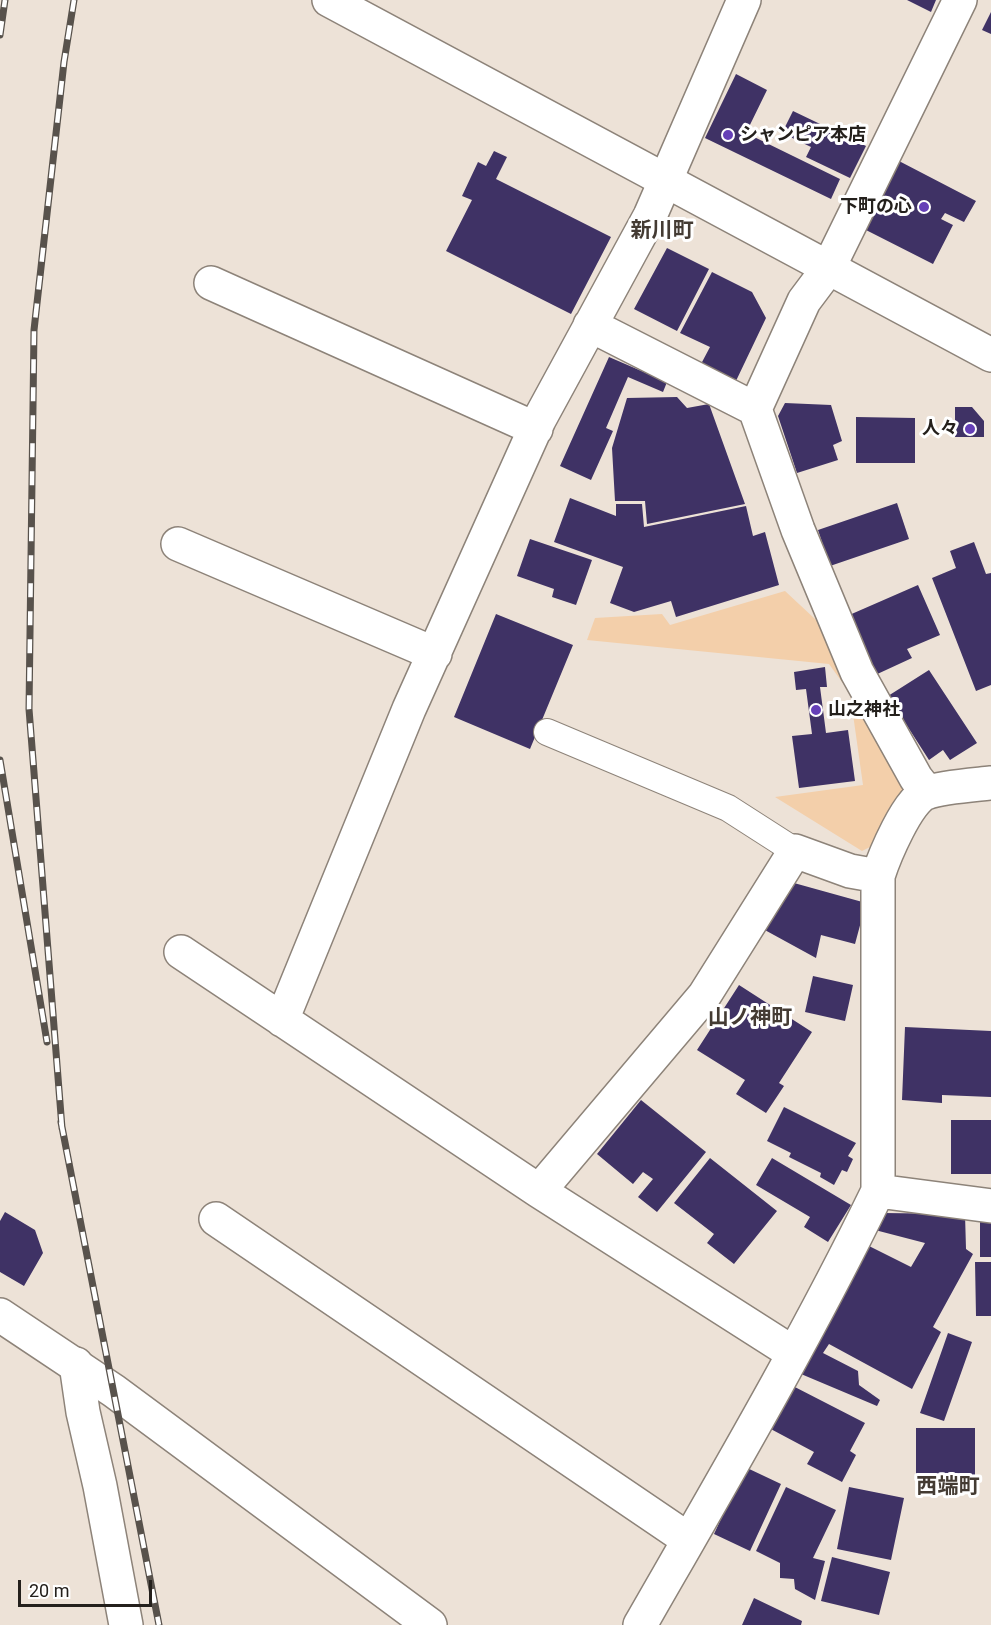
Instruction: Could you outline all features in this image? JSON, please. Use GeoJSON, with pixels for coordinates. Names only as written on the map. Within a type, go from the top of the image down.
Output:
{"type":"FeatureCollection","features":[{"type":"Feature","properties":{"kind":"street"},"geometry":{"type":"LineString","coordinates":[[329,0],[991,355]]}},
{"type":"Feature","properties":{"kind":"street"},"geometry":{"type":"LineString","coordinates":[[282,1020],[409,709],[536,429],[650,216],[744,0]]}},
{"type":"Feature","properties":{"kind":"street"},"geometry":{"type":"LineString","coordinates":[[755,409],[804,301],[828,268],[960,0]]}},
{"type":"Feature","properties":{"kind":"street"},"geometry":{"type":"LineString","coordinates":[[211,284],[536,429]]}},
{"type":"Feature","properties":{"kind":"street"},"geometry":{"type":"LineString","coordinates":[[590,325],[755,409],[798,531],[857,672],[916,778],[927,792]]}},
{"type":"Feature","properties":{"kind":"street"},"geometry":{"type":"LineString","coordinates":[[178,544],[435,654]]}},
{"type":"Feature","properties":{"kind":"street"},"geometry":{"type":"LineString","coordinates":[[640,1625],[793,1353],[856,1237],[878,1191],[878,876],[884,856],[916,798],[927,792],[986,780]]}},
{"type":"Feature","properties":{"kind":"street"},"geometry":{"type":"LineString","coordinates":[[539,1191],[704,996],[795,851],[850,871],[878,876]]}},
{"type":"Feature","properties":{"kind":"street"},"geometry":{"type":"LineString","coordinates":[[181,952],[539,1191],[793,1353]]}},
{"type":"Feature","properties":{"kind":"street"},"geometry":{"type":"LineString","coordinates":[[878,1191],[991,1206]]}},
{"type":"Feature","properties":{"kind":"street"},"geometry":{"type":"LineString","coordinates":[[216,1219],[689,1539]]}},
{"type":"Feature","properties":{"kind":"street"},"geometry":{"type":"LineString","coordinates":[[0,1315],[76,1364],[430,1625]]}},
{"type":"Feature","properties":{"kind":"street"},"geometry":{"type":"LineString","coordinates":[[76,1364],[83,1412],[100,1486],[126,1625]]}},
{"type":"Feature","properties":{"kind":"lane"},"geometry":{"type":"LineString","coordinates":[[547,732],[728,808],[795,851]]}},
{"type":"Feature","properties":{"kind":"shaded area"},"geometry":{"type":"Polygon","coordinates":[[[785,591],[829,632],[911,792],[880,842],[862,851],[775,797],[863,785],[850,693],[829,664],[587,640],[595,618],[662,614],[670,625],[785,591]]]}},
{"type":"Feature","properties":{"kind":"building"},"geometry":{"type":"Polygon","coordinates":[[[907,0],[936,0],[931,12],[907,0]]]}},
{"type":"Feature","properties":{"kind":"building"},"geometry":{"type":"Polygon","coordinates":[[[991,12],[991,34],[982,30],[991,12]]]}},
{"type":"Feature","properties":{"kind":"building","name":"シャンピア本店"},"geometry":{"type":"Polygon","coordinates":[[[736,74],[767,90],[746,133],[840,179],[831,199],[705,138],[736,74]]]}},
{"type":"Feature","properties":{"kind":"building"},"geometry":{"type":"Polygon","coordinates":[[[793,111],[866,146],[850,178],[806,157],[811,147],[782,133],[793,111]]]}},
{"type":"Feature","properties":{"kind":"building"},"geometry":{"type":"Polygon","coordinates":[[[494,151],[507,157],[496,179],[611,237],[571,314],[446,251],[472,200],[462,196],[478,162],[486,166],[494,151]]]}},
{"type":"Feature","properties":{"kind":"building","name":"下町の心"},"geometry":{"type":"Polygon","coordinates":[[[899,161],[976,201],[964,222],[945,213],[941,219],[953,225],[933,264],[864,229],[899,161]]]}},
{"type":"Feature","properties":{"kind":"building"},"geometry":{"type":"Polygon","coordinates":[[[667,248],[709,269],[677,331],[634,309],[667,248]]]}},
{"type":"Feature","properties":{"kind":"building"},"geometry":{"type":"Polygon","coordinates":[[[712,272],[752,292],[766,318],[735,383],[701,364],[710,347],[680,333],[712,272]]]}},
{"type":"Feature","properties":{"kind":"building"},"geometry":{"type":"Polygon","coordinates":[[[609,357],[667,382],[663,392],[628,377],[606,428],[613,431],[591,480],[560,466],[609,357]]]}},
{"type":"Feature","properties":{"kind":"building"},"geometry":{"type":"Polygon","coordinates":[[[677,397],[687,408],[709,404],[745,504],[647,524],[645,501],[615,501],[612,448],[627,398],[677,397]]]}},
{"type":"Feature","properties":{"kind":"building"},"geometry":{"type":"Polygon","coordinates":[[[785,403],[831,405],[842,441],[833,445],[838,460],[797,473],[778,416],[785,403]]]}},
{"type":"Feature","properties":{"kind":"building","name":"人々"},"geometry":{"type":"Polygon","coordinates":[[[955,407],[972,407],[984,421],[984,437],[955,437],[955,407]]]}},
{"type":"Feature","properties":{"kind":"building"},"geometry":{"type":"Polygon","coordinates":[[[856,417],[915,418],[915,463],[856,463],[856,417]]]}},
{"type":"Feature","properties":{"kind":"building"},"geometry":{"type":"Polygon","coordinates":[[[570,498],[616,516],[616,504],[642,504],[644,527],[746,506],[753,536],[765,532],[779,585],[676,617],[671,601],[634,612],[610,603],[623,567],[554,542],[570,498]]]}},
{"type":"Feature","properties":{"kind":"building"},"geometry":{"type":"Polygon","coordinates":[[[897,503],[909,539],[830,566],[818,530],[897,503]]]}},
{"type":"Feature","properties":{"kind":"building"},"geometry":{"type":"Polygon","coordinates":[[[530,539],[592,560],[576,605],[552,597],[554,589],[517,576],[530,539]]]}},
{"type":"Feature","properties":{"kind":"building"},"geometry":{"type":"Polygon","coordinates":[[[974,542],[986,574],[991,573],[991,685],[976,691],[932,578],[956,568],[950,551],[974,542]]]}},
{"type":"Feature","properties":{"kind":"building"},"geometry":{"type":"Polygon","coordinates":[[[918,585],[940,635],[907,649],[912,658],[873,676],[847,616],[918,585]]]}},
{"type":"Feature","properties":{"kind":"building"},"geometry":{"type":"Polygon","coordinates":[[[496,614],[573,645],[530,749],[454,717],[496,614]]]}},
{"type":"Feature","properties":{"kind":"building","name":"山之神社"},"geometry":{"type":"Polygon","coordinates":[[[825,667],[827,687],[820,687],[826,733],[848,730],[855,781],[799,788],[792,736],[812,734],[806,689],[796,690],[794,672],[825,667]]]}},
{"type":"Feature","properties":{"kind":"building"},"geometry":{"type":"Polygon","coordinates":[[[929,670],[977,743],[950,760],[943,750],[929,760],[888,696],[929,670]]]}},
{"type":"Feature","properties":{"kind":"building"},"geometry":{"type":"Polygon","coordinates":[[[794,883],[866,903],[855,944],[821,935],[816,958],[763,929],[794,883]]]}},
{"type":"Feature","properties":{"kind":"building"},"geometry":{"type":"Polygon","coordinates":[[[813,976],[853,985],[845,1021],[805,1012],[813,976]]]}},
{"type":"Feature","properties":{"kind":"building"},"geometry":{"type":"Polygon","coordinates":[[[739,985],[812,1032],[779,1083],[784,1086],[766,1113],[736,1094],[745,1080],[697,1050],[739,985]]]}},
{"type":"Feature","properties":{"kind":"building"},"geometry":{"type":"Polygon","coordinates":[[[905,1027],[991,1031],[991,1097],[942,1095],[942,1103],[902,1100],[905,1027]]]}},
{"type":"Feature","properties":{"kind":"building"},"geometry":{"type":"Polygon","coordinates":[[[641,1100],[706,1152],[657,1212],[638,1197],[653,1179],[643,1172],[633,1184],[597,1154],[641,1100]]]}},
{"type":"Feature","properties":{"kind":"building"},"geometry":{"type":"Polygon","coordinates":[[[784,1107],[856,1143],[848,1156],[853,1159],[847,1172],[842,1170],[834,1185],[820,1177],[821,1173],[789,1157],[791,1153],[767,1141],[784,1107]]]}},
{"type":"Feature","properties":{"kind":"building"},"geometry":{"type":"Polygon","coordinates":[[[951,1120],[991,1120],[991,1174],[951,1174],[951,1120]]]}},
{"type":"Feature","properties":{"kind":"building"},"geometry":{"type":"Polygon","coordinates":[[[710,1158],[777,1211],[734,1264],[707,1243],[714,1234],[674,1203],[710,1158]]]}},
{"type":"Feature","properties":{"kind":"building"},"geometry":{"type":"Polygon","coordinates":[[[772,1158],[851,1205],[828,1242],[804,1227],[810,1217],[756,1185],[772,1158]]]}},
{"type":"Feature","properties":{"kind":"building"},"geometry":{"type":"Polygon","coordinates":[[[5,1212],[35,1230],[43,1253],[24,1286],[0,1272],[0,1221],[5,1212]]]}},
{"type":"Feature","properties":{"kind":"building"},"geometry":{"type":"Polygon","coordinates":[[[882,1213],[965,1214],[966,1249],[973,1254],[933,1327],[941,1332],[912,1389],[829,1344],[823,1353],[858,1371],[859,1385],[880,1400],[877,1406],[801,1374],[869,1246],[911,1267],[925,1243],[875,1230],[882,1213]]]}},
{"type":"Feature","properties":{"kind":"building"},"geometry":{"type":"Polygon","coordinates":[[[980,1222],[991,1222],[991,1257],[980,1257],[980,1222]]]}},
{"type":"Feature","properties":{"kind":"building"},"geometry":{"type":"Polygon","coordinates":[[[975,1262],[991,1262],[991,1316],[976,1316],[975,1262]]]}},
{"type":"Feature","properties":{"kind":"building"},"geometry":{"type":"Polygon","coordinates":[[[948,1333],[972,1342],[944,1421],[920,1413],[948,1333]]]}},
{"type":"Feature","properties":{"kind":"building"},"geometry":{"type":"Polygon","coordinates":[[[789,1384],[865,1423],[850,1451],[856,1455],[842,1482],[807,1464],[814,1452],[767,1427],[789,1384]]]}},
{"type":"Feature","properties":{"kind":"building"},"geometry":{"type":"Polygon","coordinates":[[[916,1428],[975,1428],[975,1483],[916,1483],[916,1428]]]}},
{"type":"Feature","properties":{"kind":"building"},"geometry":{"type":"Polygon","coordinates":[[[745,1467],[781,1484],[750,1551],[714,1534],[745,1467]]]}},
{"type":"Feature","properties":{"kind":"building"},"geometry":{"type":"Polygon","coordinates":[[[786,1487],[836,1510],[813,1558],[825,1561],[815,1600],[795,1589],[794,1579],[780,1578],[780,1563],[756,1551],[786,1487]]]}},
{"type":"Feature","properties":{"kind":"building"},"geometry":{"type":"Polygon","coordinates":[[[849,1487],[904,1498],[891,1560],[837,1549],[849,1487]]]}},
{"type":"Feature","properties":{"kind":"building"},"geometry":{"type":"Polygon","coordinates":[[[832,1557],[890,1572],[879,1615],[821,1601],[832,1557]]]}},
{"type":"Feature","properties":{"kind":"building"},"geometry":{"type":"Polygon","coordinates":[[[754,1598],[802,1621],[801,1625],[742,1625],[754,1598]]]}},
{"type":"Feature","properties":{"kind":"railway"},"geometry":{"type":"LineString","coordinates":[[0,35],[5,0]]}},
{"type":"Feature","properties":{"kind":"railway"},"geometry":{"type":"LineString","coordinates":[[62,1128],[29,709],[34,330],[64,62],[74,0]]}},
{"type":"Feature","properties":{"kind":"railway"},"geometry":{"type":"LineString","coordinates":[[0,760],[47,1042]]}},
{"type":"Feature","properties":{"kind":"railway"},"geometry":{"type":"LineString","coordinates":[[61,1122],[159,1625]]}},
{"type":"Feature","properties":{"kind":"place","name":"シャンピア本店"},"geometry":{"type":"Point","coordinates":[728,135]}},
{"type":"Feature","properties":{"kind":"place","name":"下町の心"},"geometry":{"type":"Point","coordinates":[924,207]}},
{"type":"Feature","properties":{"kind":"place","name":"人々"},"geometry":{"type":"Point","coordinates":[970,429]}},
{"type":"Feature","properties":{"kind":"place","name":"山之神社"},"geometry":{"type":"Point","coordinates":[816,710]}},
{"type":"Feature","properties":{"kind":"district","name":"新川町"},"geometry":{"type":"Point","coordinates":[662,232]}},
{"type":"Feature","properties":{"kind":"district","name":"山ノ神町"},"geometry":{"type":"Point","coordinates":[750,1019]}},
{"type":"Feature","properties":{"kind":"district","name":"西端町"},"geometry":{"type":"Point","coordinates":[948,1488]}}]}
